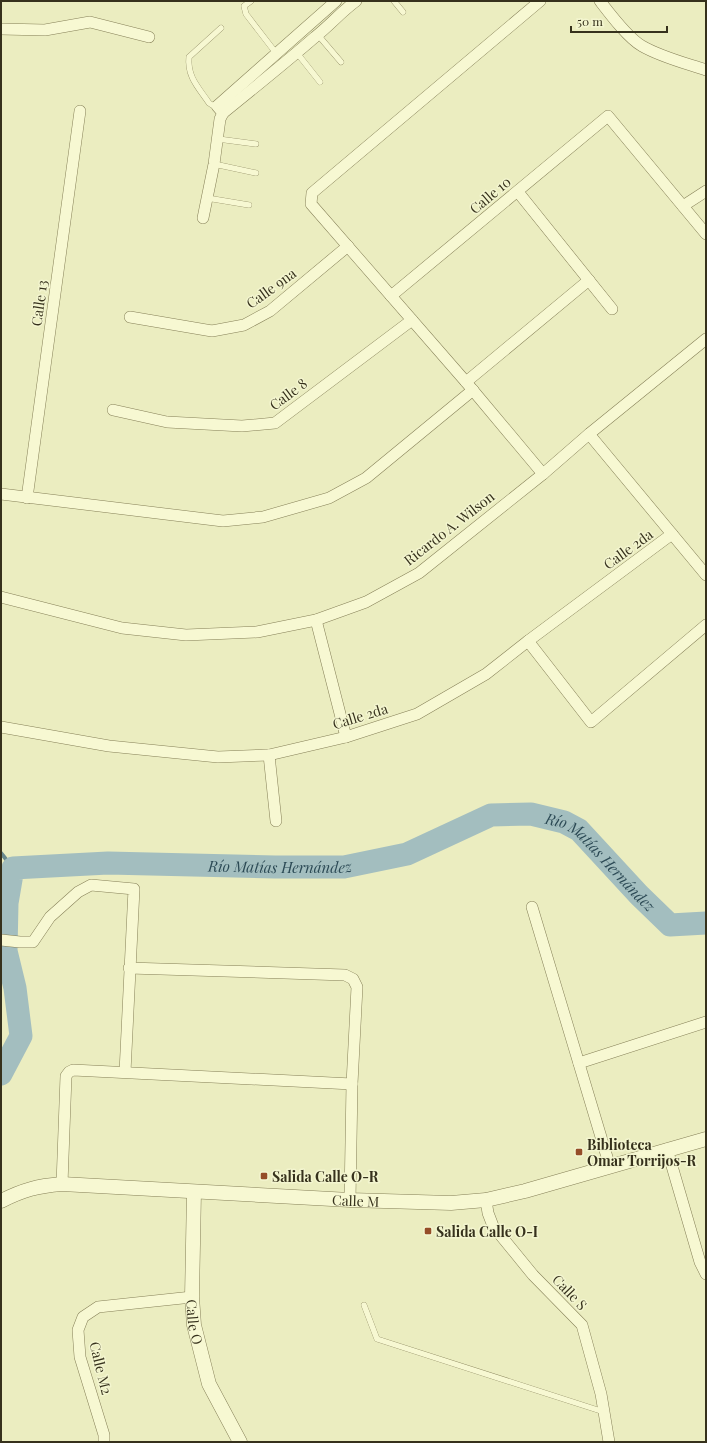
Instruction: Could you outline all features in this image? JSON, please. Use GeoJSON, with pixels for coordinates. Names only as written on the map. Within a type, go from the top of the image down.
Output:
{"type":"FeatureCollection","features":[{"type":"Feature","properties":{"kind":"street"},"geometry":{"type":"LineString","coordinates":[[220,110],[297,53],[356,1]]}},
{"type":"Feature","properties":{"kind":"street"},"geometry":{"type":"LineString","coordinates":[[540,1],[312,193],[311,204],[470,386],[543,474]]}},
{"type":"Feature","properties":{"kind":"street"},"geometry":{"type":"LineString","coordinates":[[600,1],[641,46],[706,70]]}},
{"type":"Feature","properties":{"kind":"street"},"geometry":{"type":"LineString","coordinates":[[203,218],[218,139],[220,110],[276,53],[334,2],[341,13]]}},
{"type":"Feature","properties":{"kind":"street"},"geometry":{"type":"LineString","coordinates":[[1,29],[45,30],[90,22],[148,37]]}},
{"type":"Feature","properties":{"kind":"street","name":"Calle 13"},"geometry":{"type":"LineString","coordinates":[[27,498],[80,112]]}},
{"type":"Feature","properties":{"kind":"street","name":"Calle 10"},"geometry":{"type":"LineString","coordinates":[[391,296],[608,116],[683,206]]}},
{"type":"Feature","properties":{"kind":"street"},"geometry":{"type":"LineString","coordinates":[[706,191],[683,206],[706,234]]}},
{"type":"Feature","properties":{"kind":"street"},"geometry":{"type":"LineString","coordinates":[[518,192],[612,309]]}},
{"type":"Feature","properties":{"kind":"street","name":"Calle 9na"},"geometry":{"type":"LineString","coordinates":[[130,317],[212,331],[244,325],[270,311],[348,246]]}},
{"type":"Feature","properties":{"kind":"street"},"geometry":{"type":"LineString","coordinates":[[1,494],[223,521],[263,517],[329,498],[366,478],[589,280]]}},
{"type":"Feature","properties":{"kind":"street","name":"Calle 8"},"geometry":{"type":"LineString","coordinates":[[113,410],[167,422],[242,426],[275,423],[412,320]]}},
{"type":"Feature","properties":{"kind":"street","name":"Ricardo A. Wilson"},"geometry":{"type":"LineString","coordinates":[[1,597],[122,628],[186,635],[257,632],[316,620],[366,602],[419,573],[543,474],[589,434],[706,339]]}},
{"type":"Feature","properties":{"kind":"street"},"geometry":{"type":"LineString","coordinates":[[589,434],[706,575]]}},
{"type":"Feature","properties":{"kind":"street","name":"Calle 2da"},"geometry":{"type":"LineString","coordinates":[[1,727],[109,746],[218,757],[269,755],[346,737],[417,714],[486,674],[528,640],[672,534]]}},
{"type":"Feature","properties":{"kind":"street"},"geometry":{"type":"LineString","coordinates":[[316,620],[346,737]]}},
{"type":"Feature","properties":{"kind":"street"},"geometry":{"type":"LineString","coordinates":[[528,640],[591,722],[706,625]]}},
{"type":"Feature","properties":{"kind":"street"},"geometry":{"type":"LineString","coordinates":[[269,755],[276,821]]}},
{"type":"Feature","properties":{"kind":"street"},"geometry":{"type":"LineString","coordinates":[[1,940],[33,942],[50,916],[78,892],[91,885],[134,888],[125,1072]]}},
{"type":"Feature","properties":{"kind":"street"},"geometry":{"type":"LineString","coordinates":[[532,907],[610,1167]]}},
{"type":"Feature","properties":{"kind":"street"},"geometry":{"type":"LineString","coordinates":[[129,968],[345,975],[353,979],[357,987],[352,1084],[350,1200]]}},
{"type":"Feature","properties":{"kind":"street"},"geometry":{"type":"LineString","coordinates":[[579,1063],[706,1022]]}},
{"type":"Feature","properties":{"kind":"street"},"geometry":{"type":"LineString","coordinates":[[62,1184],[66,1076],[73,1070],[352,1084]]}},
{"type":"Feature","properties":{"kind":"street","name":"Calle M"},"geometry":{"type":"LineString","coordinates":[[1,1201],[18,1192],[40,1186],[62,1184],[350,1200],[451,1202],[486,1200],[610,1167],[706,1139]]}},
{"type":"Feature","properties":{"kind":"street"},"geometry":{"type":"LineString","coordinates":[[668,1149],[706,1274]]}},
{"type":"Feature","properties":{"kind":"street","name":"Calle O"},"geometry":{"type":"LineString","coordinates":[[194,1192],[192,1297],[194,1325],[210,1384],[240,1442]]}},
{"type":"Feature","properties":{"kind":"street","name":"Calle S"},"geometry":{"type":"LineString","coordinates":[[486,1200],[488,1213],[494,1226],[533,1275],[582,1325],[601,1394],[609,1442]]}},
{"type":"Feature","properties":{"kind":"street","name":"Calle M2"},"geometry":{"type":"LineString","coordinates":[[104,1442],[104,1435],[80,1358],[78,1330],[83,1317],[98,1307],[192,1297]]}},
{"type":"Feature","properties":{"kind":"lane"},"geometry":{"type":"LineString","coordinates":[[251,1],[244,6],[246,14],[276,53]]}},
{"type":"Feature","properties":{"kind":"lane"},"geometry":{"type":"LineString","coordinates":[[394,1],[403,12]]}},
{"type":"Feature","properties":{"kind":"lane"},"geometry":{"type":"LineString","coordinates":[[220,110],[209,103],[190,75],[188,65],[189,57],[221,28]]}},
{"type":"Feature","properties":{"kind":"lane"},"geometry":{"type":"LineString","coordinates":[[318,35],[341,62]]}},
{"type":"Feature","properties":{"kind":"lane"},"geometry":{"type":"LineString","coordinates":[[297,53],[320,82]]}},
{"type":"Feature","properties":{"kind":"lane"},"geometry":{"type":"LineString","coordinates":[[218,139],[256,144]]}},
{"type":"Feature","properties":{"kind":"lane"},"geometry":{"type":"LineString","coordinates":[[214,164],[256,173]]}},
{"type":"Feature","properties":{"kind":"lane"},"geometry":{"type":"LineString","coordinates":[[207,198],[249,205]]}},
{"type":"Feature","properties":{"kind":"lane"},"geometry":{"type":"LineString","coordinates":[[364,1305],[377,1339],[604,1412]]}},
{"type":"Feature","properties":{"kind":"waterway","name":"Río Matías Hernández"},"geometry":{"type":"LineString","coordinates":[[1,1074],[21,1036],[15,988],[6,951],[7,903],[13,868],[108,863],[344,867],[407,854],[491,815],[531,814],[564,822],[579,830],[639,895],[670,925],[706,923]]}},
{"type":"Feature","properties":{"kind":"waterway"},"geometry":{"type":"LineString","coordinates":[[1,853],[13,868]]}},
{"type":"Feature","properties":{"kind":"place","name":"Biblioteca Omar Torrijos-R"},"geometry":{"type":"Point","coordinates":[579,1152]}},
{"type":"Feature","properties":{"kind":"place","name":"Salida Calle O-R"},"geometry":{"type":"Point","coordinates":[264,1176]}},
{"type":"Feature","properties":{"kind":"place","name":"Salida Calle O-I"},"geometry":{"type":"Point","coordinates":[428,1231]}}]}
